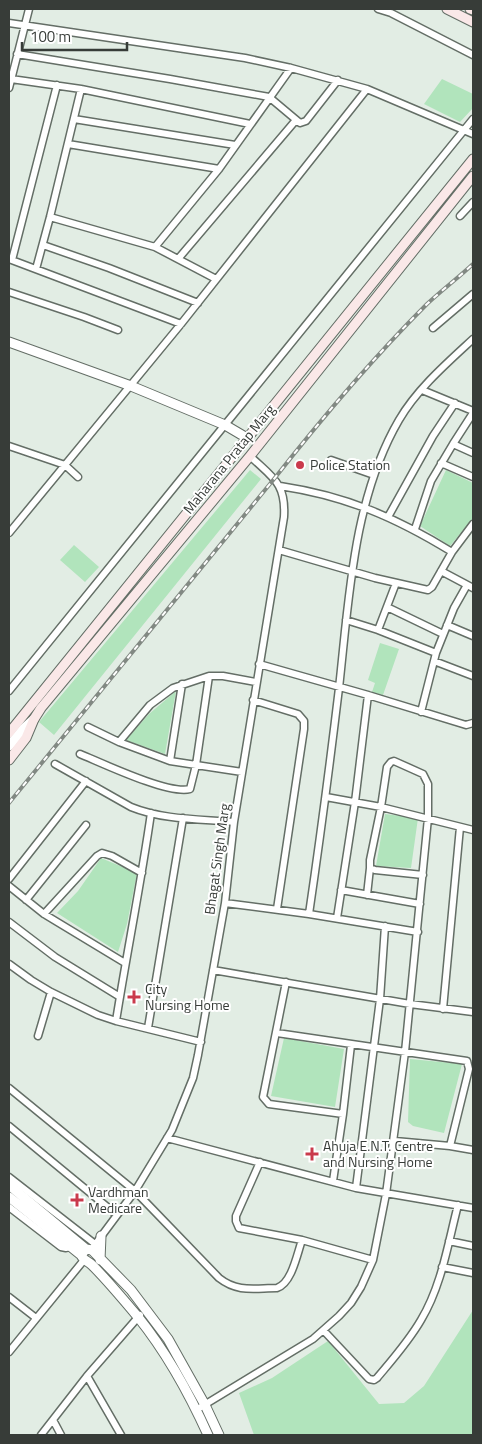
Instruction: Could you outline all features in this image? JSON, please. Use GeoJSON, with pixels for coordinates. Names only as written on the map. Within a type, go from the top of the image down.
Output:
{"type":"FeatureCollection","features":[{"type":"Feature","properties":{"kind":"main road"},"geometry":{"type":"LineString","coordinates":[[447,9],[473,22]]}},
{"type":"Feature","properties":{"kind":"main road","name":"Maharana Pratap Marg"},"geometry":{"type":"LineString","coordinates":[[9,733],[473,160]]}},
{"type":"Feature","properties":{"kind":"main road","name":"Maharana Pratap Marg"},"geometry":{"type":"LineString","coordinates":[[9,760],[26,738],[34,719],[122,609],[250,456],[473,176]]}},
{"type":"Feature","properties":{"kind":"main road"},"geometry":{"type":"LineString","coordinates":[[305,366],[316,373]]}},
{"type":"Feature","properties":{"kind":"main road"},"geometry":{"type":"LineString","coordinates":[[178,523],[187,532]]}},
{"type":"Feature","properties":{"kind":"main road"},"geometry":{"type":"LineString","coordinates":[[114,602],[122,609]]}},
{"type":"Feature","properties":{"kind":"street"},"geometry":{"type":"LineString","coordinates":[[9,88],[29,9]]}},
{"type":"Feature","properties":{"kind":"street"},"geometry":{"type":"LineString","coordinates":[[378,9],[391,13],[473,55]]}},
{"type":"Feature","properties":{"kind":"street"},"geometry":{"type":"LineString","coordinates":[[9,24],[24,24],[245,58],[290,68],[367,89],[473,134]]}},
{"type":"Feature","properties":{"kind":"street"},"geometry":{"type":"LineString","coordinates":[[17,54],[269,97],[300,123],[306,121],[338,80]]}},
{"type":"Feature","properties":{"kind":"street"},"geometry":{"type":"LineString","coordinates":[[155,247],[219,168],[290,68]]}},
{"type":"Feature","properties":{"kind":"street"},"geometry":{"type":"LineString","coordinates":[[11,79],[81,89],[250,124]]}},
{"type":"Feature","properties":{"kind":"street"},"geometry":{"type":"LineString","coordinates":[[57,85],[10,260],[181,324]]}},
{"type":"Feature","properties":{"kind":"street"},"geometry":{"type":"LineString","coordinates":[[36,269],[81,89]]}},
{"type":"Feature","properties":{"kind":"street"},"geometry":{"type":"LineString","coordinates":[[9,533],[198,303],[367,89]]}},
{"type":"Feature","properties":{"kind":"street"},"geometry":{"type":"LineString","coordinates":[[74,119],[236,145]]}},
{"type":"Feature","properties":{"kind":"street"},"geometry":{"type":"LineString","coordinates":[[9,691],[473,119]]}},
{"type":"Feature","properties":{"kind":"street"},"geometry":{"type":"LineString","coordinates":[[178,259],[296,120]]}},
{"type":"Feature","properties":{"kind":"street"},"geometry":{"type":"LineString","coordinates":[[68,144],[219,168]]}},
{"type":"Feature","properties":{"kind":"street"},"geometry":{"type":"LineString","coordinates":[[460,216],[473,202]]}},
{"type":"Feature","properties":{"kind":"street"},"geometry":{"type":"LineString","coordinates":[[50,217],[155,247],[216,279]]}},
{"type":"Feature","properties":{"kind":"street"},"geometry":{"type":"LineString","coordinates":[[43,245],[109,268],[198,303]]}},
{"type":"Feature","properties":{"kind":"street"},"geometry":{"type":"LineString","coordinates":[[9,292],[84,316],[118,330]]}},
{"type":"Feature","properties":{"kind":"street"},"geometry":{"type":"LineString","coordinates":[[433,328],[473,294]]}},
{"type":"Feature","properties":{"kind":"street"},"geometry":{"type":"LineString","coordinates":[[309,914],[326,797],[346,620],[364,506],[384,449],[400,419],[439,371],[473,339]]}},
{"type":"Feature","properties":{"kind":"street"},"geometry":{"type":"LineString","coordinates":[[9,342],[131,386],[225,425],[247,438]]}},
{"type":"Feature","properties":{"kind":"street"},"geometry":{"type":"LineString","coordinates":[[414,529],[431,482],[473,412],[422,390]]}},
{"type":"Feature","properties":{"kind":"street"},"geometry":{"type":"LineString","coordinates":[[388,517],[433,436],[454,403]]}},
{"type":"Feature","properties":{"kind":"street"},"geometry":{"type":"LineString","coordinates":[[453,444],[473,453]]}},
{"type":"Feature","properties":{"kind":"street"},"geometry":{"type":"LineString","coordinates":[[9,446],[65,465],[78,478]]}},
{"type":"Feature","properties":{"kind":"street"},"geometry":{"type":"LineString","coordinates":[[250,456],[280,486],[300,488],[364,506],[414,529],[452,552]]}},
{"type":"Feature","properties":{"kind":"street"},"geometry":{"type":"LineString","coordinates":[[331,460],[374,475]]}},
{"type":"Feature","properties":{"kind":"street"},"geometry":{"type":"LineString","coordinates":[[441,463],[473,477]]}},
{"type":"Feature","properties":{"kind":"street","name":"Bhagat Singh Marg"},"geometry":{"type":"LineString","coordinates":[[9,1352],[135,1191],[179,1117],[187,1095],[200,1042],[225,903],[234,822],[279,550],[285,504],[280,486]]}},
{"type":"Feature","properties":{"kind":"street"},"geometry":{"type":"LineString","coordinates":[[279,550],[396,583],[428,590],[432,587],[452,552],[473,524]]}},
{"type":"Feature","properties":{"kind":"street"},"geometry":{"type":"LineString","coordinates":[[421,712],[436,653],[443,634],[454,608],[470,587],[441,571]]}},
{"type":"Feature","properties":{"kind":"street"},"geometry":{"type":"LineString","coordinates":[[378,630],[396,583]]}},
{"type":"Feature","properties":{"kind":"street"},"geometry":{"type":"LineString","coordinates":[[387,607],[443,634]]}},
{"type":"Feature","properties":{"kind":"street"},"geometry":{"type":"LineString","coordinates":[[346,620],[378,630],[436,653]]}},
{"type":"Feature","properties":{"kind":"street"},"geometry":{"type":"LineString","coordinates":[[447,625],[473,636]]}},
{"type":"Feature","properties":{"kind":"street"},"geometry":{"type":"LineString","coordinates":[[434,661],[473,676]]}},
{"type":"Feature","properties":{"kind":"street"},"geometry":{"type":"LineString","coordinates":[[259,664],[466,725],[473,723]]}},
{"type":"Feature","properties":{"kind":"street"},"geometry":{"type":"LineString","coordinates":[[119,742],[150,705],[165,693],[182,684],[209,676],[223,676],[256,682]]}},
{"type":"Feature","properties":{"kind":"street"},"geometry":{"type":"LineString","coordinates":[[80,754],[143,780],[183,790],[190,788],[196,765],[209,676]]}},
{"type":"Feature","properties":{"kind":"street"},"geometry":{"type":"LineString","coordinates":[[170,761],[182,684]]}},
{"type":"Feature","properties":{"kind":"street"},"geometry":{"type":"LineString","coordinates":[[337,918],[355,802],[368,695]]}},
{"type":"Feature","properties":{"kind":"street"},"geometry":{"type":"LineString","coordinates":[[253,700],[298,714],[304,722],[276,909]]}},
{"type":"Feature","properties":{"kind":"street"},"geometry":{"type":"LineString","coordinates":[[9,746],[34,719]]}},
{"type":"Feature","properties":{"kind":"street"},"geometry":{"type":"LineString","coordinates":[[88,727],[119,742],[170,761],[242,772]]}},
{"type":"Feature","properties":{"kind":"street"},"geometry":{"type":"LineString","coordinates":[[196,1410],[313,1340],[351,1302],[362,1287],[373,1260],[395,1141],[406,1052],[428,818],[428,784],[425,776],[394,761],[388,764],[387,767],[370,860],[367,895]]}},
{"type":"Feature","properties":{"kind":"street"},"geometry":{"type":"LineString","coordinates":[[55,764],[131,806],[151,814],[234,822]]}},
{"type":"Feature","properties":{"kind":"street"},"geometry":{"type":"LineString","coordinates":[[9,879],[86,781]]}},
{"type":"Feature","properties":{"kind":"street"},"geometry":{"type":"LineString","coordinates":[[326,797],[381,807],[473,830]]}},
{"type":"Feature","properties":{"kind":"street"},"geometry":{"type":"LineString","coordinates":[[116,1021],[151,814]]}},
{"type":"Feature","properties":{"kind":"street"},"geometry":{"type":"LineString","coordinates":[[148,1028],[183,818]]}},
{"type":"Feature","properties":{"kind":"street"},"geometry":{"type":"LineString","coordinates":[[26,900],[86,825]]}},
{"type":"Feature","properties":{"kind":"street"},"geometry":{"type":"LineString","coordinates":[[443,1009],[460,827]]}},
{"type":"Feature","properties":{"kind":"street"},"geometry":{"type":"LineString","coordinates":[[44,914],[102,854],[112,856],[142,873]]}},
{"type":"Feature","properties":{"kind":"street"},"geometry":{"type":"LineString","coordinates":[[370,868],[423,875]]}},
{"type":"Feature","properties":{"kind":"street"},"geometry":{"type":"LineString","coordinates":[[9,886],[44,914],[125,963]]}},
{"type":"Feature","properties":{"kind":"street"},"geometry":{"type":"LineString","coordinates":[[341,890],[420,904]]}},
{"type":"Feature","properties":{"kind":"street"},"geometry":{"type":"LineString","coordinates":[[225,903],[337,918],[418,932]]}},
{"type":"Feature","properties":{"kind":"street"},"geometry":{"type":"LineString","coordinates":[[9,922],[50,954],[120,997]]}},
{"type":"Feature","properties":{"kind":"street"},"geometry":{"type":"LineString","coordinates":[[356,1188],[380,999],[385,926]]}},
{"type":"Feature","properties":{"kind":"street"},"geometry":{"type":"LineString","coordinates":[[10,968],[51,992],[98,1015],[200,1042]]}},
{"type":"Feature","properties":{"kind":"street"},"geometry":{"type":"LineString","coordinates":[[213,970],[410,1004],[473,1012]]}},
{"type":"Feature","properties":{"kind":"street"},"geometry":{"type":"LineString","coordinates":[[286,982],[277,1033],[263,1093],[265,1101],[269,1104],[343,1114]]}},
{"type":"Feature","properties":{"kind":"street"},"geometry":{"type":"LineString","coordinates":[[38,1036],[51,992]]}},
{"type":"Feature","properties":{"kind":"street"},"geometry":{"type":"LineString","coordinates":[[277,1033],[467,1061],[468,1068],[450,1146]]}},
{"type":"Feature","properties":{"kind":"street"},"geometry":{"type":"LineString","coordinates":[[333,1181],[351,1045]]}},
{"type":"Feature","properties":{"kind":"street"},"geometry":{"type":"LineString","coordinates":[[9,1088],[135,1191],[219,1278],[233,1287],[243,1289],[277,1288],[282,1286],[288,1278],[302,1240]]}},
{"type":"Feature","properties":{"kind":"street"},"geometry":{"type":"LineString","coordinates":[[9,1126],[117,1215]]}},
{"type":"Feature","properties":{"kind":"street"},"geometry":{"type":"LineString","coordinates":[[167,1138],[356,1188],[473,1208]]}},
{"type":"Feature","properties":{"kind":"street"},"geometry":{"type":"LineString","coordinates":[[395,1141],[473,1150]]}},
{"type":"Feature","properties":{"kind":"street"},"geometry":{"type":"LineString","coordinates":[[260,1162],[236,1216],[239,1228],[302,1240],[373,1260]]}},
{"type":"Feature","properties":{"kind":"street"},"geometry":{"type":"LineString","coordinates":[[9,1177],[88,1252],[92,1265],[138,1317],[159,1345],[208,1435]]}},
{"type":"Feature","properties":{"kind":"street"},"geometry":{"type":"LineString","coordinates":[[9,1185],[67,1241]]}},
{"type":"Feature","properties":{"kind":"street"},"geometry":{"type":"LineString","coordinates":[[9,1197],[67,1241],[100,1260],[131,1290],[168,1339],[205,1405],[219,1435]]}},
{"type":"Feature","properties":{"kind":"street"},"geometry":{"type":"LineString","coordinates":[[324,1330],[369,1379],[374,1380],[400,1351],[422,1320],[431,1301],[442,1267],[458,1205]]}},
{"type":"Feature","properties":{"kind":"street"},"geometry":{"type":"LineString","coordinates":[[9,1207],[61,1247],[66,1248],[67,1241]]}},
{"type":"Feature","properties":{"kind":"street"},"geometry":{"type":"LineString","coordinates":[[100,1260],[101,1236]]}},
{"type":"Feature","properties":{"kind":"street"},"geometry":{"type":"LineString","coordinates":[[449,1241],[473,1246]]}},
{"type":"Feature","properties":{"kind":"street"},"geometry":{"type":"LineString","coordinates":[[442,1267],[473,1273]]}},
{"type":"Feature","properties":{"kind":"street"},"geometry":{"type":"LineString","coordinates":[[9,1297],[36,1318]]}},
{"type":"Feature","properties":{"kind":"street"},"geometry":{"type":"LineString","coordinates":[[40,1435],[87,1376],[146,1309]]}},
{"type":"Feature","properties":{"kind":"street"},"geometry":{"type":"LineString","coordinates":[[87,1376],[121,1435]]}},
{"type":"Feature","properties":{"kind":"street"},"geometry":{"type":"LineString","coordinates":[[53,1420],[61,1435]]}},
{"type":"Feature","properties":{"kind":"green space"},"geometry":{"type":"Polygon","coordinates":[[[442,79],[473,94],[473,108],[460,122],[424,104],[442,79]]]}},
{"type":"Feature","properties":{"kind":"green space"},"geometry":{"type":"Polygon","coordinates":[[[250,470],[261,479],[54,735],[39,722],[250,470]]]}},
{"type":"Feature","properties":{"kind":"green space"},"geometry":{"type":"Polygon","coordinates":[[[446,470],[473,483],[473,518],[450,546],[420,526],[446,470]]]}},
{"type":"Feature","properties":{"kind":"green space"},"geometry":{"type":"Polygon","coordinates":[[[74,545],[99,567],[85,582],[60,560],[74,545]]]}},
{"type":"Feature","properties":{"kind":"green space"},"geometry":{"type":"Polygon","coordinates":[[[380,643],[399,649],[383,695],[372,692],[375,683],[368,680],[380,643]]]}},
{"type":"Feature","properties":{"kind":"green space"},"geometry":{"type":"Polygon","coordinates":[[[176,691],[165,754],[126,740],[149,714],[176,691]]]}},
{"type":"Feature","properties":{"kind":"green space"},"geometry":{"type":"Polygon","coordinates":[[[385,814],[418,818],[411,868],[376,866],[385,814]]]}},
{"type":"Feature","properties":{"kind":"green space"},"geometry":{"type":"Polygon","coordinates":[[[101,858],[137,873],[127,924],[118,952],[57,913],[78,891],[101,858]]]}},
{"type":"Feature","properties":{"kind":"green space"},"geometry":{"type":"Polygon","coordinates":[[[284,1038],[344,1049],[335,1107],[271,1096],[284,1038]]]}},
{"type":"Feature","properties":{"kind":"green space"},"geometry":{"type":"Polygon","coordinates":[[[410,1059],[462,1064],[444,1133],[413,1126],[408,1122],[410,1059]]]}},
{"type":"Feature","properties":{"kind":"green space"},"geometry":{"type":"Polygon","coordinates":[[[473,1310],[473,1435],[254,1435],[239,1393],[272,1378],[328,1341],[379,1404],[404,1403],[424,1386],[473,1310]]]}},
{"type":"Feature","properties":{"kind":"railway"},"geometry":{"type":"LineString","coordinates":[[9,803],[348,389],[427,304],[473,264]]}},
{"type":"Feature","properties":{"kind":"place","name":"Police Station"},"geometry":{"type":"Point","coordinates":[300,465]}},
{"type":"Feature","properties":{"kind":"place","name":"City Nursing Home"},"geometry":{"type":"Point","coordinates":[134,997]}},
{"type":"Feature","properties":{"kind":"place","name":"Ahuja E.N.T. Centre and Nursing Home"},"geometry":{"type":"Point","coordinates":[312,1154]}},
{"type":"Feature","properties":{"kind":"place","name":"Vardhman Medicare"},"geometry":{"type":"Point","coordinates":[77,1200]}}]}
